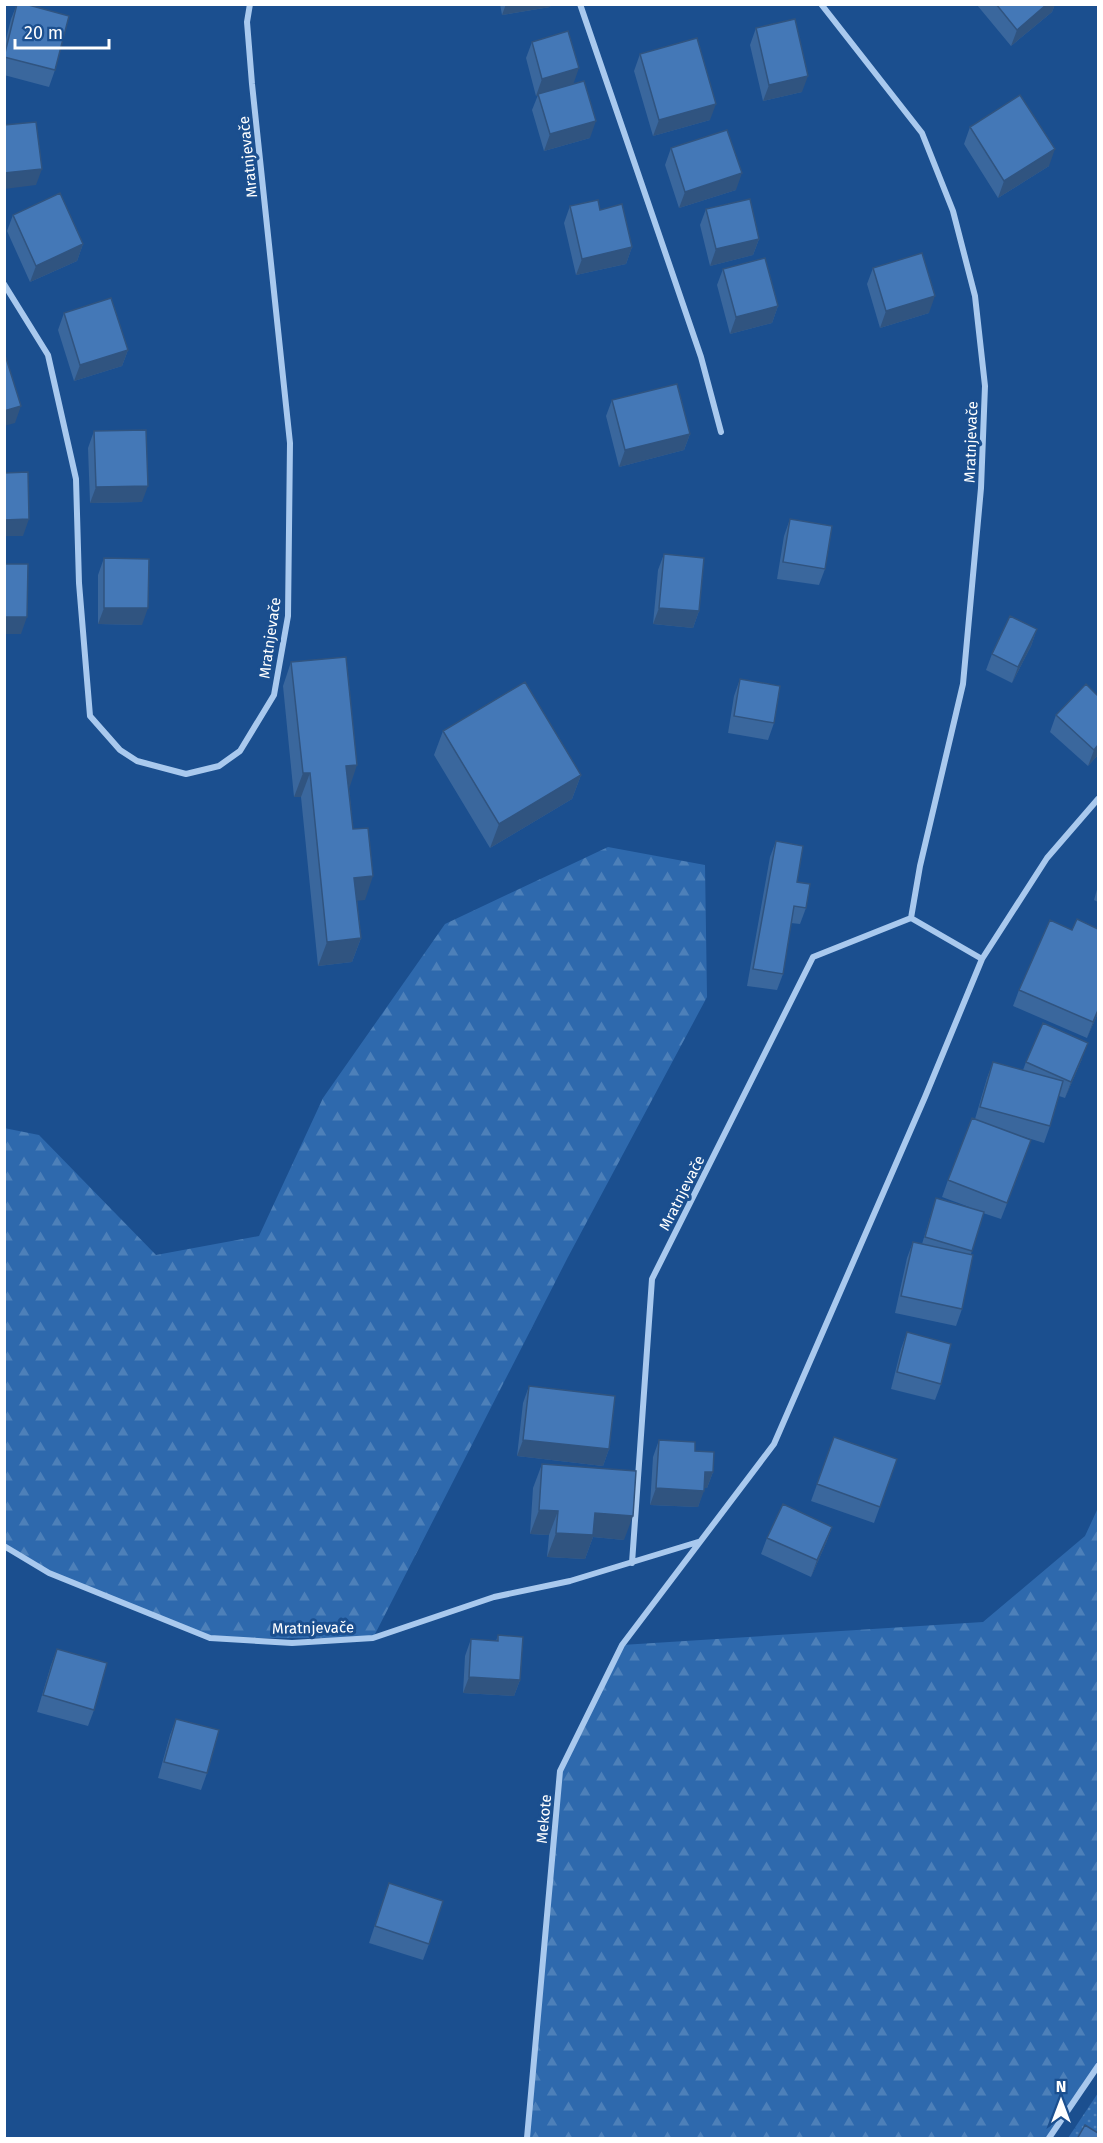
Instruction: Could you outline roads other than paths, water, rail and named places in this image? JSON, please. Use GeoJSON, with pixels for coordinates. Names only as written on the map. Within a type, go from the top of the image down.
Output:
{"type":"FeatureCollection","features":[{"type":"Feature","properties":{"kind":"street","name":"Mratnjevače"},"geometry":{"type":"LineString","coordinates":[[4,284],[48,354],[76,479],[79,583],[90,716],[120,750],[137,761],[186,774],[219,766],[240,751],[274,695],[288,616],[290,442],[252,84],[248,22],[250,4]]}},
{"type":"Feature","properties":{"kind":"street"},"geometry":{"type":"LineString","coordinates":[[580,4],[701,357],[721,432]]}},
{"type":"Feature","properties":{"kind":"street","name":"Mratnjevače"},"geometry":{"type":"LineString","coordinates":[[632,1563],[652,1278],[813,957],[910,918],[963,684],[981,488],[985,387],[975,296],[953,211],[922,133],[821,4]]}},
{"type":"Feature","properties":{"kind":"street"},"geometry":{"type":"LineString","coordinates":[[700,1542],[774,1444],[925,1097],[982,959],[1047,858],[1098,799]]}},
{"type":"Feature","properties":{"kind":"street"},"geometry":{"type":"LineString","coordinates":[[910,918],[982,959]]}},
{"type":"Feature","properties":{"kind":"street","name":"Mratnjevače"},"geometry":{"type":"LineString","coordinates":[[4,1546],[49,1573],[210,1638],[292,1643],[373,1638],[494,1597],[570,1581],[700,1542]]}},
{"type":"Feature","properties":{"kind":"street","name":"Mekote"},"geometry":{"type":"LineString","coordinates":[[527,2139],[560,1771],[622,1645],[700,1542]]}},
{"type":"Feature","properties":{"kind":"street"},"geometry":{"type":"LineString","coordinates":[[1049,2139],[1098,2066]]}}]}
